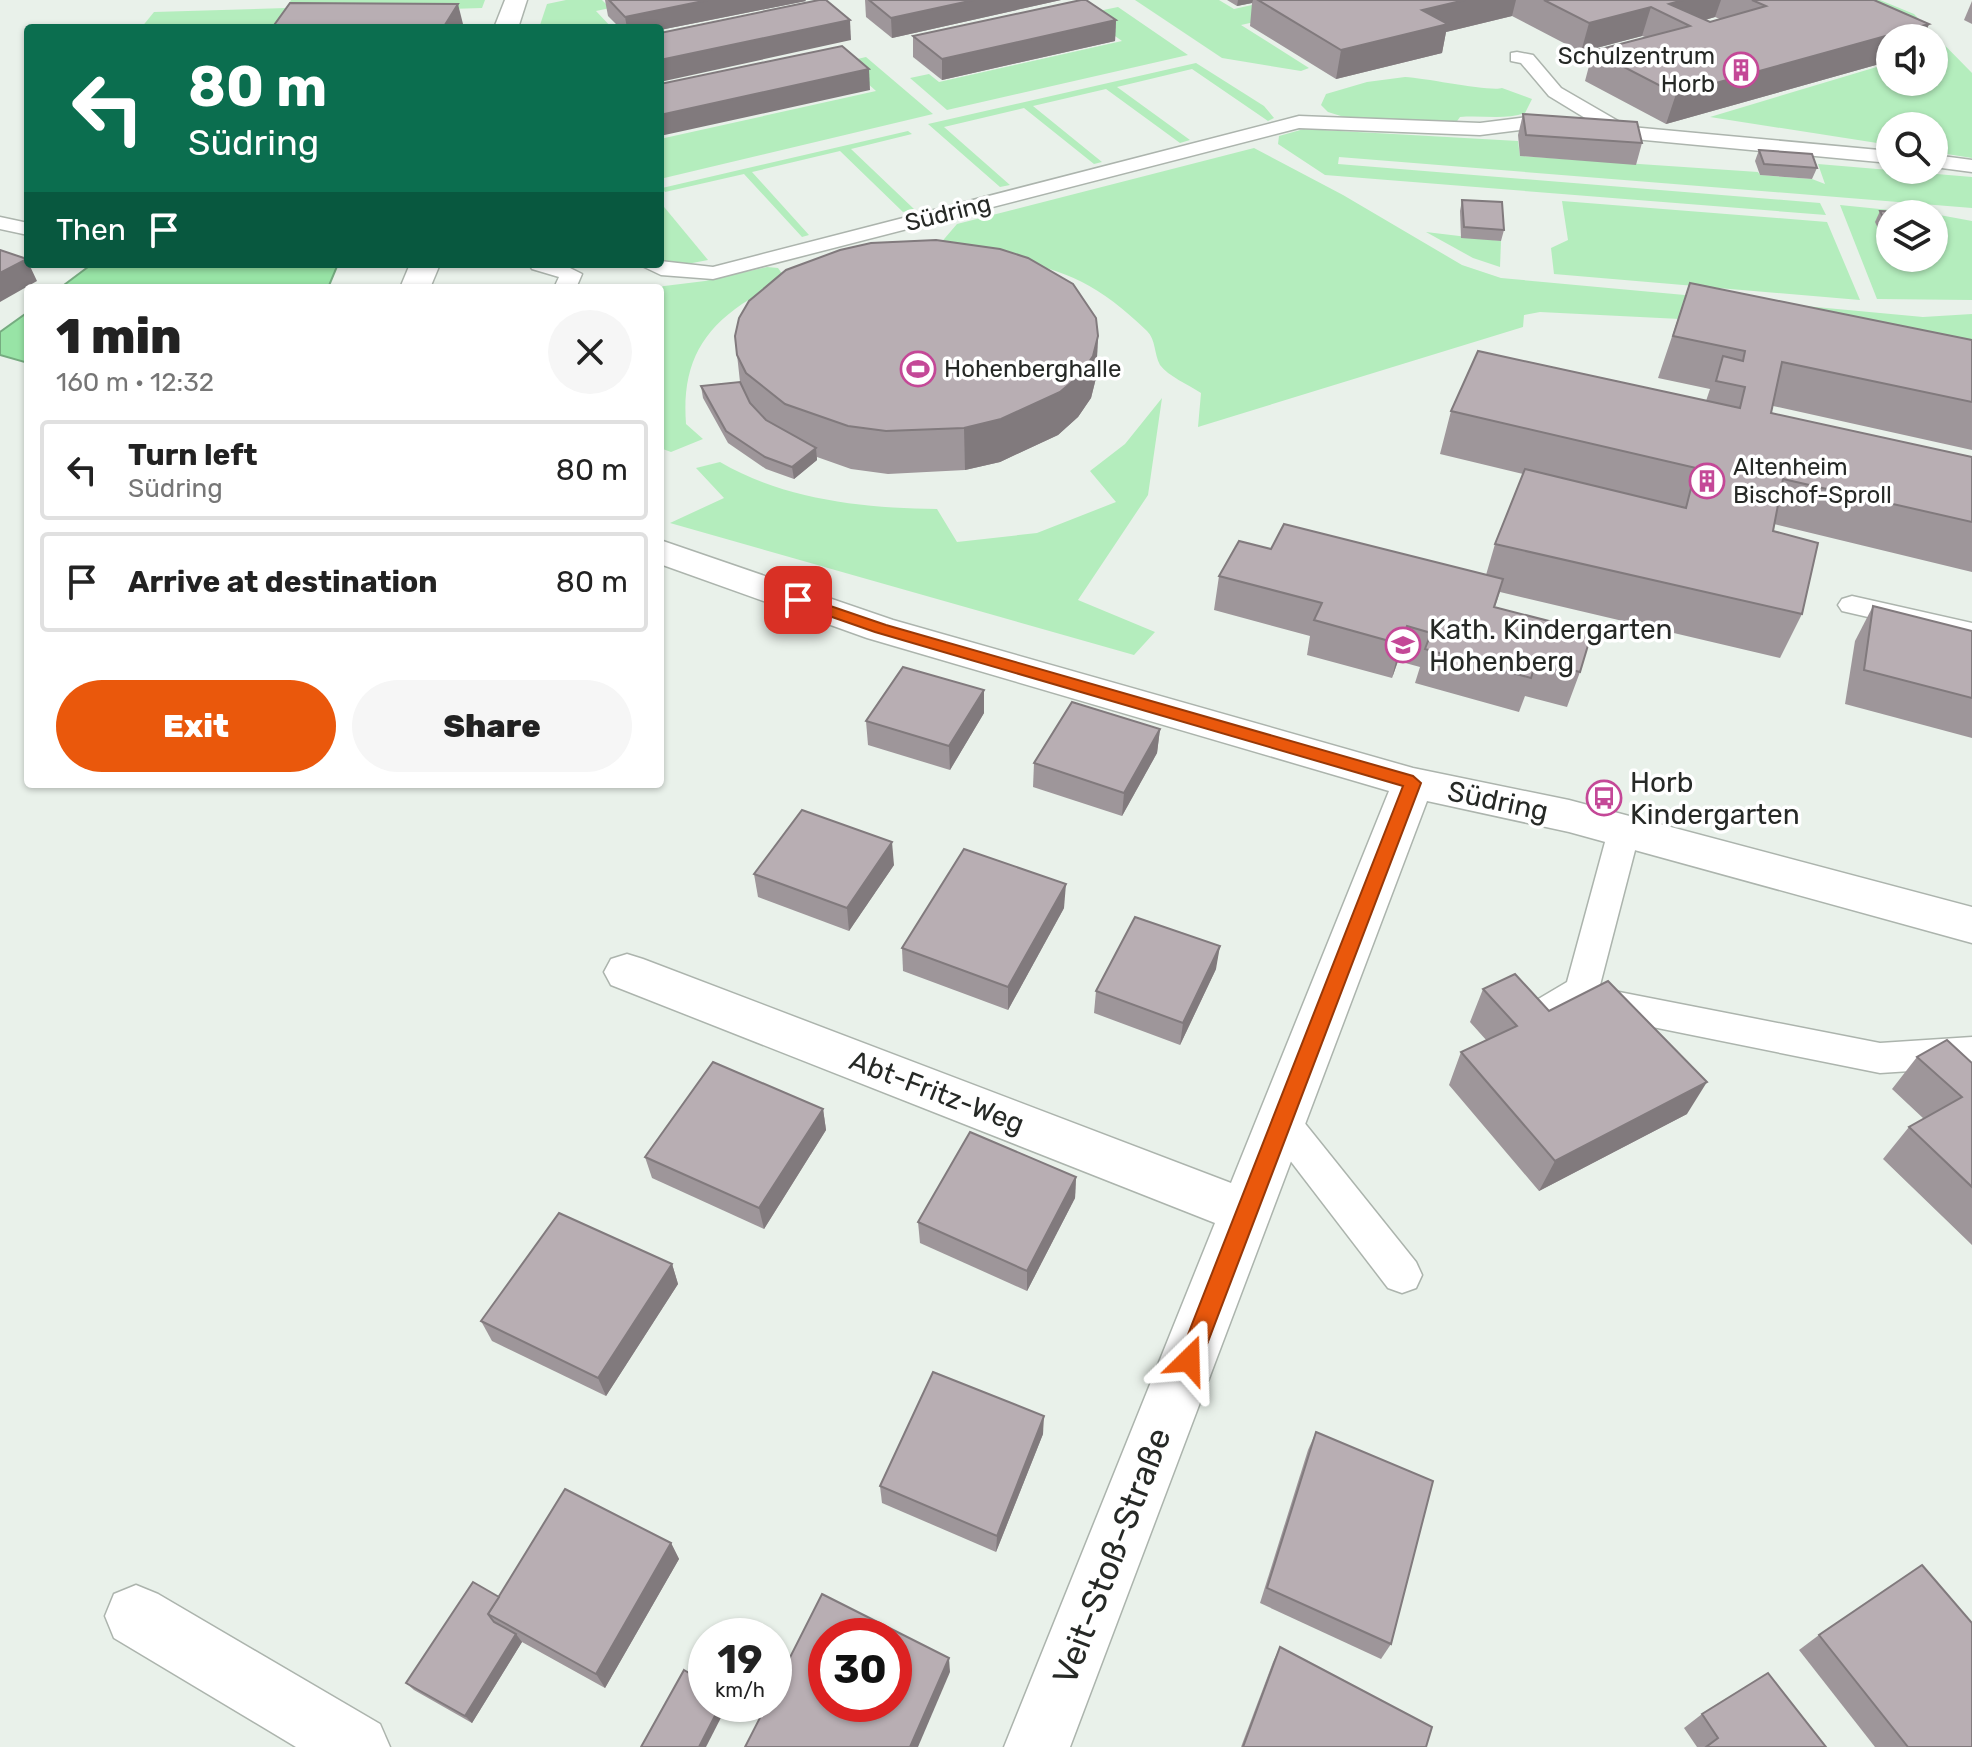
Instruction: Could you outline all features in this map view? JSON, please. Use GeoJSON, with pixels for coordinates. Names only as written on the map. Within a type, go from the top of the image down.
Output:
{"type":"FeatureCollection","features":[{"type":"Feature","properties":{"kind":"street"},"geometry":{"type":"LineString","coordinates":[[507,24],[516,0]]}},
{"type":"Feature","properties":{"kind":"street","name":"Südring"},"geometry":{"type":"LineString","coordinates":[[664,552],[880,629],[1413,783],[1624,831],[1972,925]]}},
{"type":"Feature","properties":{"kind":"street","name":"Veit-Stoß-Straße"},"geometry":{"type":"LineString","coordinates":[[1037,1747],[1413,783]]}},
{"type":"Feature","properties":{"kind":"street","name":"Abt-Fritz-Weg"},"geometry":{"type":"LineString","coordinates":[[627,972],[1247,1212]]}},
{"type":"Feature","properties":{"kind":"street"},"geometry":{"type":"LineString","coordinates":[[136,1616],[357,1747]]}},
{"type":"Feature","properties":{"kind":"lane"},"geometry":{"type":"LineString","coordinates":[[1517,57],[1527,59],[1555,92],[1593,117],[1621,130]]}},
{"type":"Feature","properties":{"kind":"lane","name":"Südring"},"geometry":{"type":"LineString","coordinates":[[659,268],[713,273],[1299,122],[1480,129],[1528,123],[1876,156]]}},
{"type":"Feature","properties":{"kind":"lane"},"geometry":{"type":"LineString","coordinates":[[1948,163],[1972,166]]}},
{"type":"Feature","properties":{"kind":"lane"},"geometry":{"type":"LineString","coordinates":[[0,223],[24,228]]}},
{"type":"Feature","properties":{"kind":"lane"},"geometry":{"type":"LineString","coordinates":[[768,259],[830,262]]}},
{"type":"Feature","properties":{"kind":"lane"},"geometry":{"type":"LineString","coordinates":[[552,268],[571,274],[567,284]]}},
{"type":"Feature","properties":{"kind":"lane"},"geometry":{"type":"LineString","coordinates":[[1852,605],[1972,632]]}},
{"type":"Feature","properties":{"kind":"lane"},"geometry":{"type":"LineString","coordinates":[[1530,1021],[1581,991],[1624,831]]}},
{"type":"Feature","properties":{"kind":"lane"},"geometry":{"type":"LineString","coordinates":[[1581,991],[1608,1004],[1880,1058],[1972,1052]]}},
{"type":"Feature","properties":{"kind":"lane"},"geometry":{"type":"LineString","coordinates":[[1282,1122],[1402,1275]]}},
{"type":"Feature","properties":{"kind":"shaded area"},"geometry":{"type":"Polygon","coordinates":[[[291,0],[485,0],[482,8],[283,14],[278,24],[144,24],[154,12],[286,8],[291,0]]]}},
{"type":"Feature","properties":{"kind":"shaded area"},"geometry":{"type":"Polygon","coordinates":[[[566,0],[602,0],[610,8],[596,11],[608,24],[540,24],[547,4],[566,0]]]}},
{"type":"Feature","properties":{"kind":"shaded area"},"geometry":{"type":"Polygon","coordinates":[[[1135,0],[1219,0],[1234,9],[1274,0],[1344,2],[1241,25],[1309,68],[1301,71],[1222,58],[1135,0]]]}},
{"type":"Feature","properties":{"kind":"shaded area"},"geometry":{"type":"Polygon","coordinates":[[[1792,0],[1880,0],[1914,14],[1924,24],[1876,24],[1876,30],[1792,0]]]}},
{"type":"Feature","properties":{"kind":"shaded area"},"geometry":{"type":"Polygon","coordinates":[[[1118,7],[1188,55],[947,110],[910,78],[929,74],[939,82],[1122,41],[1084,14],[1118,7]]]}},
{"type":"Feature","properties":{"kind":"shaded area"},"geometry":{"type":"Polygon","coordinates":[[[1948,49],[1972,73],[1972,158],[1948,154],[1948,112],[1876,112],[1876,143],[1710,117],[1876,67],[1876,96],[1948,96],[1948,49]]]}},
{"type":"Feature","properties":{"kind":"shaded area"},"geometry":{"type":"Polygon","coordinates":[[[866,57],[933,114],[664,178],[664,138],[876,91],[844,62],[866,57]]]}},
{"type":"Feature","properties":{"kind":"shaded area"},"geometry":{"type":"Polygon","coordinates":[[[1196,63],[1264,106],[1274,118],[1268,121],[1192,69],[1117,87],[1190,140],[1180,143],[1106,89],[1033,106],[1102,162],[1094,164],[1024,108],[944,127],[1010,185],[1000,187],[928,124],[1196,63]]]}},
{"type":"Feature","properties":{"kind":"shaded area"},"geometry":{"type":"Polygon","coordinates":[[[1405,77],[1502,88],[1532,99],[1525,113],[1501,117],[1460,117],[1455,124],[1344,117],[1328,112],[1321,105],[1326,94],[1367,82],[1405,77]]]}},
{"type":"Feature","properties":{"kind":"shaded area"},"geometry":{"type":"Polygon","coordinates":[[[1304,129],[1518,141],[1520,156],[1758,172],[1760,175],[1812,179],[1825,184],[1818,164],[1876,169],[1876,184],[1948,184],[1948,175],[1972,177],[1972,208],[1948,206],[1948,200],[1876,200],[1339,157],[1338,164],[1820,203],[1826,215],[1325,175],[1278,144],[1279,136],[1304,129]]]}},
{"type":"Feature","properties":{"kind":"shaded area"},"geometry":{"type":"Polygon","coordinates":[[[908,131],[912,134],[851,149],[914,209],[903,212],[840,151],[752,172],[809,235],[802,237],[744,174],[665,192],[664,188],[908,131]]]}},
{"type":"Feature","properties":{"kind":"shaded area"},"geometry":{"type":"Polygon","coordinates":[[[1254,148],[1343,195],[1462,265],[1501,278],[1923,317],[1972,314],[1972,376],[1680,319],[1540,312],[1524,315],[1523,327],[1198,427],[1201,393],[1164,369],[1147,331],[1097,290],[1073,278],[1023,262],[933,252],[957,224],[1254,148]]]}},
{"type":"Feature","properties":{"kind":"shaded area"},"geometry":{"type":"Polygon","coordinates":[[[1562,201],[1827,222],[1860,300],[1554,274],[1551,248],[1568,240],[1562,201]]]}},
{"type":"Feature","properties":{"kind":"shaded area"},"geometry":{"type":"Polygon","coordinates":[[[1840,205],[1876,209],[1876,272],[1948,272],[1948,217],[1972,221],[1972,300],[1877,299],[1840,205]]]}},
{"type":"Feature","properties":{"kind":"shaded area"},"geometry":{"type":"Polygon","coordinates":[[[664,207],[708,260],[682,265],[664,262],[664,207]]]}},
{"type":"Feature","properties":{"kind":"shaded area"},"geometry":{"type":"Polygon","coordinates":[[[1426,232],[1501,241],[1500,267],[1473,258],[1426,232]]]}},
{"type":"Feature","properties":{"kind":"shaded area"},"geometry":{"type":"Polygon","coordinates":[[[767,267],[778,268],[783,275],[770,288],[727,316],[704,341],[690,370],[685,405],[686,424],[703,439],[671,452],[664,449],[664,286],[705,281],[767,267]]]}},
{"type":"Feature","properties":{"kind":"shaded area"},"geometry":{"type":"Polygon","coordinates":[[[87,268],[336,268],[330,284],[65,284],[87,268]]]}},
{"type":"Feature","properties":{"kind":"shaded area"},"geometry":{"type":"Polygon","coordinates":[[[24,315],[24,362],[0,355],[0,332],[24,315]]]}},
{"type":"Feature","properties":{"kind":"shaded area"},"geometry":{"type":"Polygon","coordinates":[[[1162,398],[1148,495],[1078,600],[1155,632],[1134,655],[670,523],[724,498],[696,468],[720,462],[745,475],[798,493],[853,504],[937,509],[957,542],[1037,533],[1116,502],[1090,471],[1125,444],[1162,398]]]}},
{"type":"Feature","properties":{"kind":"building"},"geometry":{"type":"Polygon","coordinates":[[[609,0],[708,0],[625,17],[609,0]]]}},
{"type":"Feature","properties":{"kind":"building"},"geometry":{"type":"Polygon","coordinates":[[[819,0],[826,0],[850,20],[664,59],[664,32],[819,0]]]}},
{"type":"Feature","properties":{"kind":"building"},"geometry":{"type":"Polygon","coordinates":[[[869,0],[974,0],[891,18],[869,0]]]}},
{"type":"Feature","properties":{"kind":"building"},"geometry":{"type":"Polygon","coordinates":[[[1086,0],[1116,20],[942,59],[913,36],[1086,0]]]}},
{"type":"Feature","properties":{"kind":"building"},"geometry":{"type":"Polygon","coordinates":[[[1258,0],[1465,0],[1422,10],[1448,24],[1341,50],[1258,0]]]}},
{"type":"Feature","properties":{"kind":"building"},"geometry":{"type":"Polygon","coordinates":[[[1544,0],[1683,0],[1669,4],[1710,22],[1766,6],[1752,0],[1874,0],[1929,24],[1876,24],[1876,39],[1676,94],[1593,51],[1690,26],[1651,7],[1589,23],[1544,0]]]}},
{"type":"Feature","properties":{"kind":"building"},"geometry":{"type":"Polygon","coordinates":[[[290,3],[458,4],[446,24],[275,24],[290,3]]]}},
{"type":"Feature","properties":{"kind":"building"},"geometry":{"type":"Polygon","coordinates":[[[842,46],[869,69],[664,114],[664,83],[842,46]]]}},
{"type":"Feature","properties":{"kind":"building"},"geometry":{"type":"Polygon","coordinates":[[[1523,114],[1637,122],[1642,143],[1526,135],[1523,114]]]}},
{"type":"Feature","properties":{"kind":"building"},"geometry":{"type":"Polygon","coordinates":[[[1759,150],[1812,154],[1817,168],[1764,164],[1759,150]]]}},
{"type":"Feature","properties":{"kind":"building"},"geometry":{"type":"Polygon","coordinates":[[[1462,200],[1502,202],[1504,230],[1464,227],[1462,200]]]}},
{"type":"Feature","properties":{"kind":"building","name":"Hohenberghalle"},"geometry":{"type":"Polygon","coordinates":[[[936,240],[1000,249],[1028,258],[1073,284],[1096,318],[1098,336],[1093,356],[1080,375],[1060,392],[1001,419],[964,428],[886,431],[848,426],[785,404],[746,373],[737,355],[735,336],[739,318],[749,301],[786,270],[840,250],[871,243],[936,240]]]}},
{"type":"Feature","properties":{"kind":"building"},"geometry":{"type":"Polygon","coordinates":[[[0,250],[24,258],[24,261],[0,273],[0,250]]]}},
{"type":"Feature","properties":{"kind":"building"},"geometry":{"type":"Polygon","coordinates":[[[1690,283],[1972,340],[1972,402],[1782,362],[1771,413],[1972,457],[1972,522],[1783,479],[1773,531],[1818,543],[1802,614],[1495,544],[1525,469],[1686,508],[1696,468],[1451,411],[1478,351],[1740,408],[1745,387],[1716,381],[1723,356],[1743,361],[1745,351],[1673,336],[1690,283]]]}},
{"type":"Feature","properties":{"kind":"building"},"geometry":{"type":"Polygon","coordinates":[[[740,382],[750,403],[766,420],[816,448],[792,467],[765,457],[726,431],[701,386],[740,382]]]}},
{"type":"Feature","properties":{"kind":"building"},"geometry":{"type":"Polygon","coordinates":[[[1284,524],[1503,579],[1494,607],[1592,632],[1580,672],[1536,661],[1531,678],[1425,649],[1431,633],[1407,626],[1400,644],[1314,620],[1322,603],[1219,576],[1239,541],[1271,549],[1284,524]]]}},
{"type":"Feature","properties":{"kind":"building"},"geometry":{"type":"Polygon","coordinates":[[[1873,606],[1972,631],[1972,698],[1864,670],[1873,606]]]}},
{"type":"Feature","properties":{"kind":"building"},"geometry":{"type":"Polygon","coordinates":[[[903,667],[984,690],[949,746],[866,721],[903,667]]]}},
{"type":"Feature","properties":{"kind":"building"},"geometry":{"type":"Polygon","coordinates":[[[1072,702],[1160,729],[1124,793],[1034,763],[1072,702]]]}},
{"type":"Feature","properties":{"kind":"building"},"geometry":{"type":"Polygon","coordinates":[[[802,810],[892,842],[847,908],[754,874],[802,810]]]}},
{"type":"Feature","properties":{"kind":"building"},"geometry":{"type":"Polygon","coordinates":[[[964,849],[1066,884],[1008,987],[902,948],[964,849]]]}},
{"type":"Feature","properties":{"kind":"building"},"geometry":{"type":"Polygon","coordinates":[[[1135,917],[1220,946],[1183,1023],[1096,991],[1135,917]]]}},
{"type":"Feature","properties":{"kind":"building"},"geometry":{"type":"Polygon","coordinates":[[[1515,974],[1549,1011],[1608,981],[1707,1082],[1555,1161],[1461,1052],[1517,1026],[1483,989],[1515,974]]]}},
{"type":"Feature","properties":{"kind":"building"},"geometry":{"type":"Polygon","coordinates":[[[1947,1040],[1972,1063],[1972,1187],[1909,1127],[1962,1097],[1917,1057],[1947,1040]]]}},
{"type":"Feature","properties":{"kind":"building"},"geometry":{"type":"Polygon","coordinates":[[[713,1062],[823,1109],[759,1208],[645,1157],[713,1062]]]}},
{"type":"Feature","properties":{"kind":"building"},"geometry":{"type":"Polygon","coordinates":[[[970,1132],[1076,1177],[1027,1271],[918,1222],[970,1132]]]}},
{"type":"Feature","properties":{"kind":"building"},"geometry":{"type":"Polygon","coordinates":[[[559,1213],[672,1264],[598,1378],[481,1321],[559,1213]]]}},
{"type":"Feature","properties":{"kind":"building"},"geometry":{"type":"Polygon","coordinates":[[[933,1372],[1044,1416],[997,1536],[880,1486],[933,1372]]]}},
{"type":"Feature","properties":{"kind":"building"},"geometry":{"type":"Polygon","coordinates":[[[1316,1432],[1433,1481],[1391,1644],[1267,1588],[1316,1432]]]}},
{"type":"Feature","properties":{"kind":"building"},"geometry":{"type":"Polygon","coordinates":[[[565,1489],[671,1543],[596,1674],[488,1614],[565,1489]]]}},
{"type":"Feature","properties":{"kind":"building"},"geometry":{"type":"Polygon","coordinates":[[[1922,1565],[1972,1623],[1972,1747],[1908,1747],[1819,1635],[1922,1565]]]}},
{"type":"Feature","properties":{"kind":"building"},"geometry":{"type":"Polygon","coordinates":[[[473,1582],[499,1597],[488,1614],[494,1622],[516,1634],[465,1716],[406,1683],[473,1582]]]}},
{"type":"Feature","properties":{"kind":"building"},"geometry":{"type":"Polygon","coordinates":[[[822,1594],[870,1618],[810,1618],[822,1594]]]}},
{"type":"Feature","properties":{"kind":"building"},"geometry":{"type":"Polygon","coordinates":[[[808,1622],[808,1722],[912,1722],[912,1639],[949,1658],[910,1747],[745,1747],[758,1722],[792,1722],[792,1653],[808,1622]]]}},
{"type":"Feature","properties":{"kind":"building"},"geometry":{"type":"Polygon","coordinates":[[[1280,1647],[1432,1727],[1426,1747],[1243,1747],[1280,1647]]]}},
{"type":"Feature","properties":{"kind":"building"},"geometry":{"type":"Polygon","coordinates":[[[684,1670],[688,1672],[688,1722],[712,1722],[699,1747],[641,1747],[684,1670]]]}},
{"type":"Feature","properties":{"kind":"building"},"geometry":{"type":"Polygon","coordinates":[[[1768,1673],[1826,1747],[1706,1747],[1718,1738],[1702,1714],[1768,1673]]]}},
{"type":"Feature","properties":{"kind":"place","name":"Schulzentrum Horb"},"geometry":{"type":"Point","coordinates":[1741,70]}},
{"type":"Feature","properties":{"kind":"place","name":"Hohenberghalle"},"geometry":{"type":"Point","coordinates":[918,369]}},
{"type":"Feature","properties":{"kind":"place","name":"Altenheim Bischof-Sproll"},"geometry":{"type":"Point","coordinates":[1707,481]}},
{"type":"Feature","properties":{"kind":"place","name":"Kath. Kindergarten Hohenberg"},"geometry":{"type":"Point","coordinates":[1403,645]}},
{"type":"Feature","properties":{"kind":"place","name":"Horb Kindergarten"},"geometry":{"type":"Point","coordinates":[1604,798]}},
{"type":"Feature","properties":{"kind":"route"},"geometry":{"type":"LineString","coordinates":[[798,600],[880,629],[1042,673],[1413,783],[1189,1360]]}}]}
